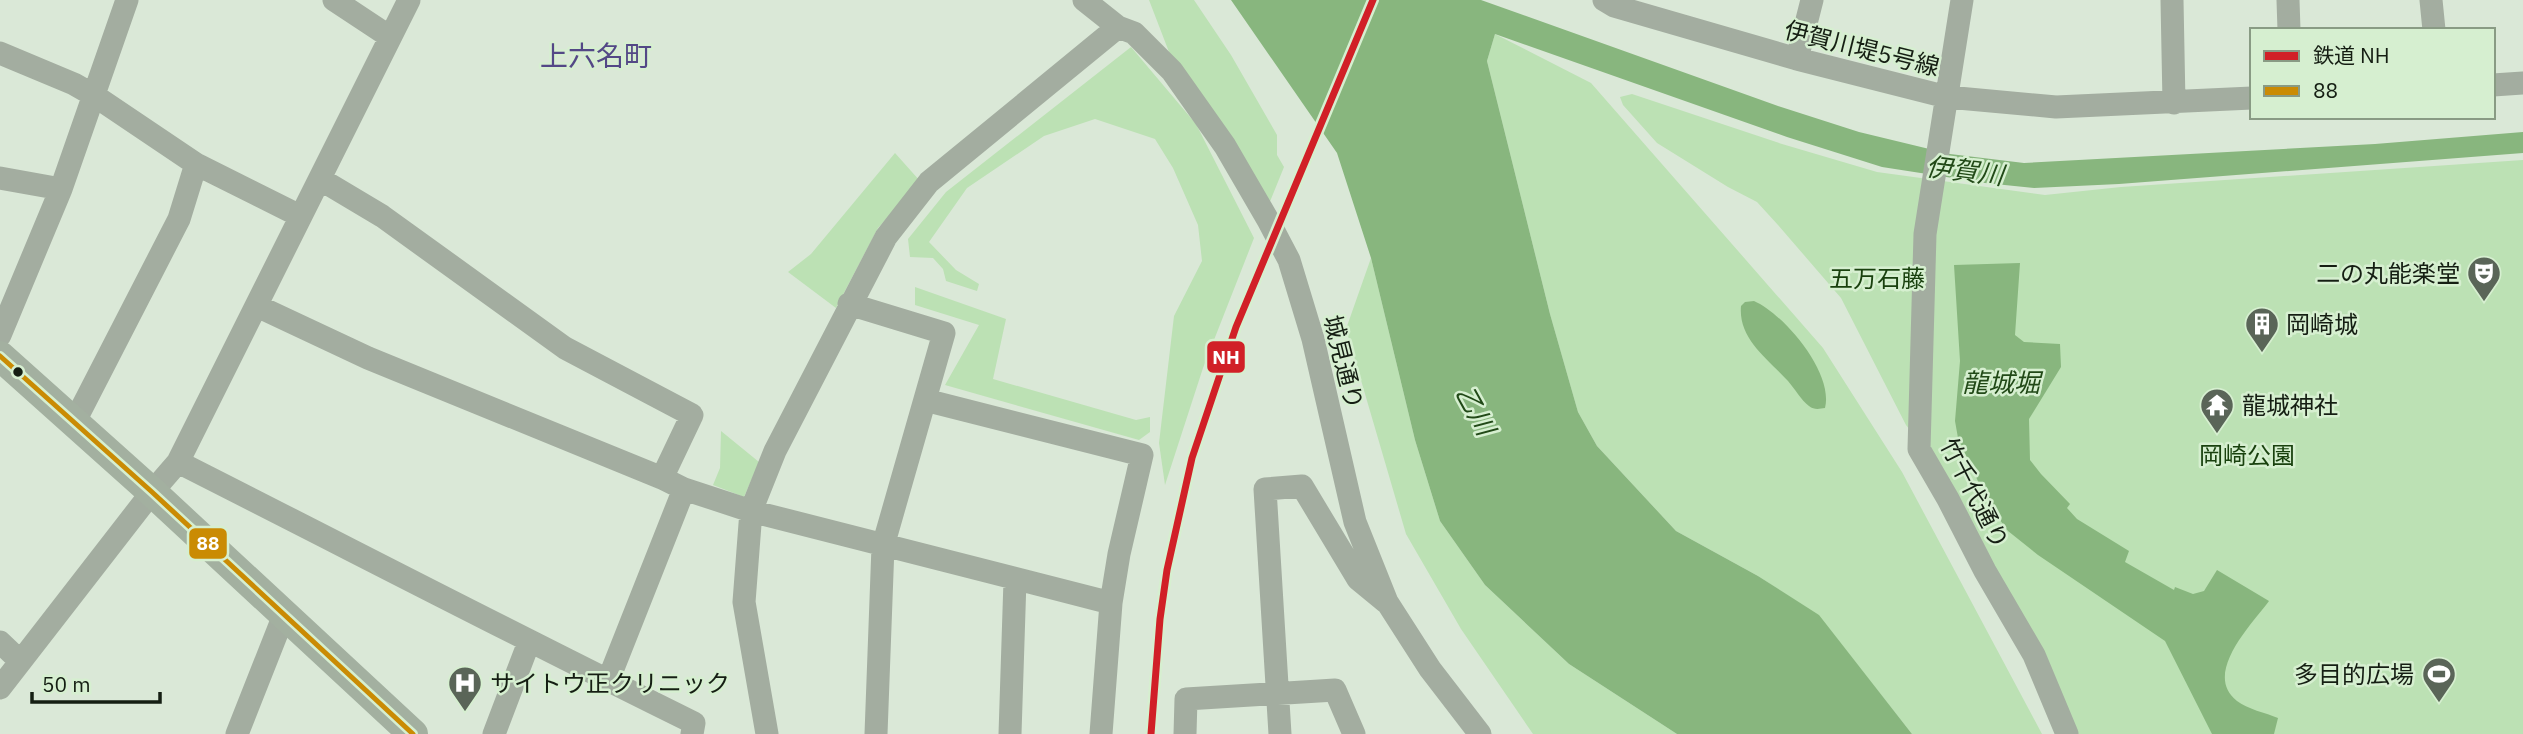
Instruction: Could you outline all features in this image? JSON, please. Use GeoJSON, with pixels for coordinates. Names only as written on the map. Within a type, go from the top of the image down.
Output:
{"type":"FeatureCollection","features":[{"type":"Feature","properties":{"kind":"main road"},"geometry":{"type":"LineString","coordinates":[[0,356],[152,492],[413,734]]}},
{"type":"Feature","properties":{"kind":"street"},"geometry":{"type":"LineString","coordinates":[[0,335],[61,189],[127,0]]}},
{"type":"Feature","properties":{"kind":"street"},"geometry":{"type":"LineString","coordinates":[[334,0],[390,37]]}},
{"type":"Feature","properties":{"kind":"street"},"geometry":{"type":"LineString","coordinates":[[0,688],[178,462],[409,0]]}},
{"type":"Feature","properties":{"kind":"street","name":"城見通り"},"geometry":{"type":"LineString","coordinates":[[1084,0],[1118,27],[1133,33],[1172,71],[1225,146],[1268,220],[1289,260],[1313,339],[1355,522],[1387,602],[1430,668],[1480,734]]}},
{"type":"Feature","properties":{"kind":"street","name":"伊賀川堤5号線"},"geometry":{"type":"LineString","coordinates":[[1604,0],[1614,6],[1797,59],[1947,97],[2056,107],[2250,98]]}},
{"type":"Feature","properties":{"kind":"street"},"geometry":{"type":"LineString","coordinates":[[1797,59],[1812,0]]}},
{"type":"Feature","properties":{"kind":"street","name":"竹千代通り"},"geometry":{"type":"LineString","coordinates":[[1962,0],[1925,234],[1919,449],[2034,655],[2067,734]]}},
{"type":"Feature","properties":{"kind":"street"},"geometry":{"type":"LineString","coordinates":[[2172,0],[2174,103]]}},
{"type":"Feature","properties":{"kind":"street"},"geometry":{"type":"LineString","coordinates":[[2288,0],[2289,28]]}},
{"type":"Feature","properties":{"kind":"street"},"geometry":{"type":"LineString","coordinates":[[2431,0],[2434,28]]}},
{"type":"Feature","properties":{"kind":"street"},"geometry":{"type":"LineString","coordinates":[[767,734],[744,602],[751,511],[775,451],[886,237],[929,182],[1118,27]]}},
{"type":"Feature","properties":{"kind":"street"},"geometry":{"type":"LineString","coordinates":[[0,53],[74,84],[196,164],[300,216]]}},
{"type":"Feature","properties":{"kind":"street"},"geometry":{"type":"LineString","coordinates":[[2495,85],[2523,83]]}},
{"type":"Feature","properties":{"kind":"street"},"geometry":{"type":"LineString","coordinates":[[74,422],[179,219],[196,164]]}},
{"type":"Feature","properties":{"kind":"street"},"geometry":{"type":"LineString","coordinates":[[0,178],[61,189]]}},
{"type":"Feature","properties":{"kind":"street"},"geometry":{"type":"LineString","coordinates":[[320,179],[382,216],[565,348],[692,415],[662,478]]}},
{"type":"Feature","properties":{"kind":"street"},"geometry":{"type":"LineString","coordinates":[[849,304],[944,333],[883,546],[876,734]]}},
{"type":"Feature","properties":{"kind":"street"},"geometry":{"type":"LineString","coordinates":[[257,306],[368,358],[684,489],[751,511],[1111,603]]}},
{"type":"Feature","properties":{"kind":"street"},"geometry":{"type":"LineString","coordinates":[[925,400],[1142,455],[1111,603],[1101,734]]}},
{"type":"Feature","properties":{"kind":"street"},"geometry":{"type":"LineString","coordinates":[[178,462],[372,559],[529,642],[694,723],[692,734]]}},
{"type":"Feature","properties":{"kind":"street"},"geometry":{"type":"LineString","coordinates":[[1280,734],[1265,489],[1302,486],[1358,579],[1387,602]]}},
{"type":"Feature","properties":{"kind":"street"},"geometry":{"type":"LineString","coordinates":[[608,681],[684,489]]}},
{"type":"Feature","properties":{"kind":"street"},"geometry":{"type":"LineString","coordinates":[[1010,734],[1015,580]]}},
{"type":"Feature","properties":{"kind":"street"},"geometry":{"type":"LineString","coordinates":[[237,734],[284,615]]}},
{"type":"Feature","properties":{"kind":"street"},"geometry":{"type":"LineString","coordinates":[[0,642],[20,661]]}},
{"type":"Feature","properties":{"kind":"street"},"geometry":{"type":"LineString","coordinates":[[494,734],[529,642]]}},
{"type":"Feature","properties":{"kind":"street"},"geometry":{"type":"LineString","coordinates":[[1185,734],[1186,699],[1335,690],[1354,734]]}},
{"type":"Feature","properties":{"kind":"green space"},"geometry":{"type":"Polygon","coordinates":[[[1149,0],[1194,0],[1231,55],[1277,135],[1277,155],[1284,167],[1269,204],[1169,52],[1149,0]]]}},
{"type":"Feature","properties":{"kind":"green space"},"geometry":{"type":"Polygon","coordinates":[[[1495,34],[1591,83],[1823,348],[1902,472],[2042,734],[1912,734],[1819,616],[1758,576],[1676,531],[1597,446],[1578,412],[1550,314],[1487,61],[1495,34]]]}},
{"type":"Feature","properties":{"kind":"green space"},"geometry":{"type":"Polygon","coordinates":[[[1131,47],[1196,124],[1254,238],[1203,368],[1165,485],[1159,443],[1174,316],[1202,261],[1198,225],[1173,168],[1155,139],[1095,119],[1044,136],[967,188],[929,242],[956,270],[979,284],[977,291],[946,281],[943,269],[933,258],[910,257],[908,239],[946,192],[1131,47]]]}},
{"type":"Feature","properties":{"kind":"green space","name":"岡崎公園"},"geometry":{"type":"Polygon","coordinates":[[[1632,94],[1782,144],[1877,172],[2045,195],[2121,187],[2523,160],[2523,734],[2078,734],[1925,449],[1906,425],[1841,298],[1757,202],[1657,143],[1623,105],[1620,97],[1632,94]]]}},
{"type":"Feature","properties":{"kind":"green space"},"geometry":{"type":"Polygon","coordinates":[[[895,153],[920,181],[878,228],[836,308],[788,272],[811,254],[895,153]]]}},
{"type":"Feature","properties":{"kind":"green space"},"geometry":{"type":"Polygon","coordinates":[[[1371,258],[1415,440],[1440,521],[1485,585],[1569,664],[1677,734],[1533,734],[1461,629],[1406,534],[1346,329],[1371,258]]]}},
{"type":"Feature","properties":{"kind":"green space"},"geometry":{"type":"Polygon","coordinates":[[[915,287],[1006,319],[993,379],[1136,420],[1150,417],[1150,432],[1139,440],[945,385],[979,325],[915,305],[915,287]]]}},
{"type":"Feature","properties":{"kind":"green space"},"geometry":{"type":"Polygon","coordinates":[[[721,431],[759,462],[744,497],[713,485],[720,468],[721,431]]]}},
{"type":"Feature","properties":{"kind":"water"},"geometry":{"type":"Polygon","coordinates":[[[1231,0],[1481,0],[1778,106],[1859,132],[1950,154],[2024,163],[2375,144],[2523,132],[2523,153],[2119,184],[2034,188],[1985,183],[1882,167],[1787,137],[1495,34],[1487,61],[1550,314],[1578,412],[1597,446],[1676,531],[1758,576],[1819,615],[1912,734],[1677,734],[1569,664],[1485,585],[1440,521],[1415,440],[1371,258],[1337,153],[1231,0]]]}},
{"type":"Feature","properties":{"kind":"water","name":"龍城堀"},"geometry":{"type":"Polygon","coordinates":[[[2020,263],[2015,335],[2024,342],[2060,344],[2061,367],[2029,419],[2030,460],[2070,504],[2067,508],[2077,519],[2129,551],[2125,562],[2174,590],[2175,587],[2193,594],[2204,591],[2217,570],[2269,601],[2242,636],[2227,664],[2225,677],[2228,690],[2237,701],[2278,718],[2274,734],[2212,734],[2165,641],[2038,555],[2008,531],[1989,505],[1958,438],[1955,421],[1960,361],[1954,265],[2020,263]]]}},
{"type":"Feature","properties":{"kind":"water"},"geometry":{"type":"Polygon","coordinates":[[[1754,301],[1779,318],[1804,346],[1822,378],[1826,394],[1825,408],[1815,409],[1806,404],[1749,338],[1741,318],[1741,306],[1745,302],[1754,301]]]}},
{"type":"Feature","properties":{"kind":"rail line","name":"NH"},"geometry":{"type":"LineString","coordinates":[[1151,734],[1160,619],[1167,570],[1192,458],[1236,327],[1373,0]]}},
{"type":"Feature","properties":{"kind":"transit line","name":"88"},"geometry":{"type":"LineString","coordinates":[[0,356],[152,492],[413,734]]}},
{"type":"Feature","properties":{"kind":"place","name":"二の丸能楽堂"},"geometry":{"type":"Point","coordinates":[2484,303]}},
{"type":"Feature","properties":{"kind":"place","name":"岡崎城"},"geometry":{"type":"Point","coordinates":[2262,354]}},
{"type":"Feature","properties":{"kind":"place","name":"龍城神社"},"geometry":{"type":"Point","coordinates":[2217,435]}},
{"type":"Feature","properties":{"kind":"place","name":"多目的広場"},"geometry":{"type":"Point","coordinates":[2439,704]}},
{"type":"Feature","properties":{"kind":"place","name":"サイトウ正クリニック"},"geometry":{"type":"Point","coordinates":[465,713]}},
{"type":"Feature","properties":{"kind":"district","name":"上六名町"},"geometry":{"type":"Point","coordinates":[596,55]}},
{"type":"Feature","properties":{"kind":"water label","name":"伊賀川"},"geometry":{"type":"Point","coordinates":[1965,170]}},
{"type":"Feature","properties":{"kind":"water label","name":"乙川"},"geometry":{"type":"Point","coordinates":[1476,410]}},
{"type":"Feature","properties":{"kind":"park label","name":"五万石藤"},"geometry":{"type":"Point","coordinates":[1877,278]}}]}
